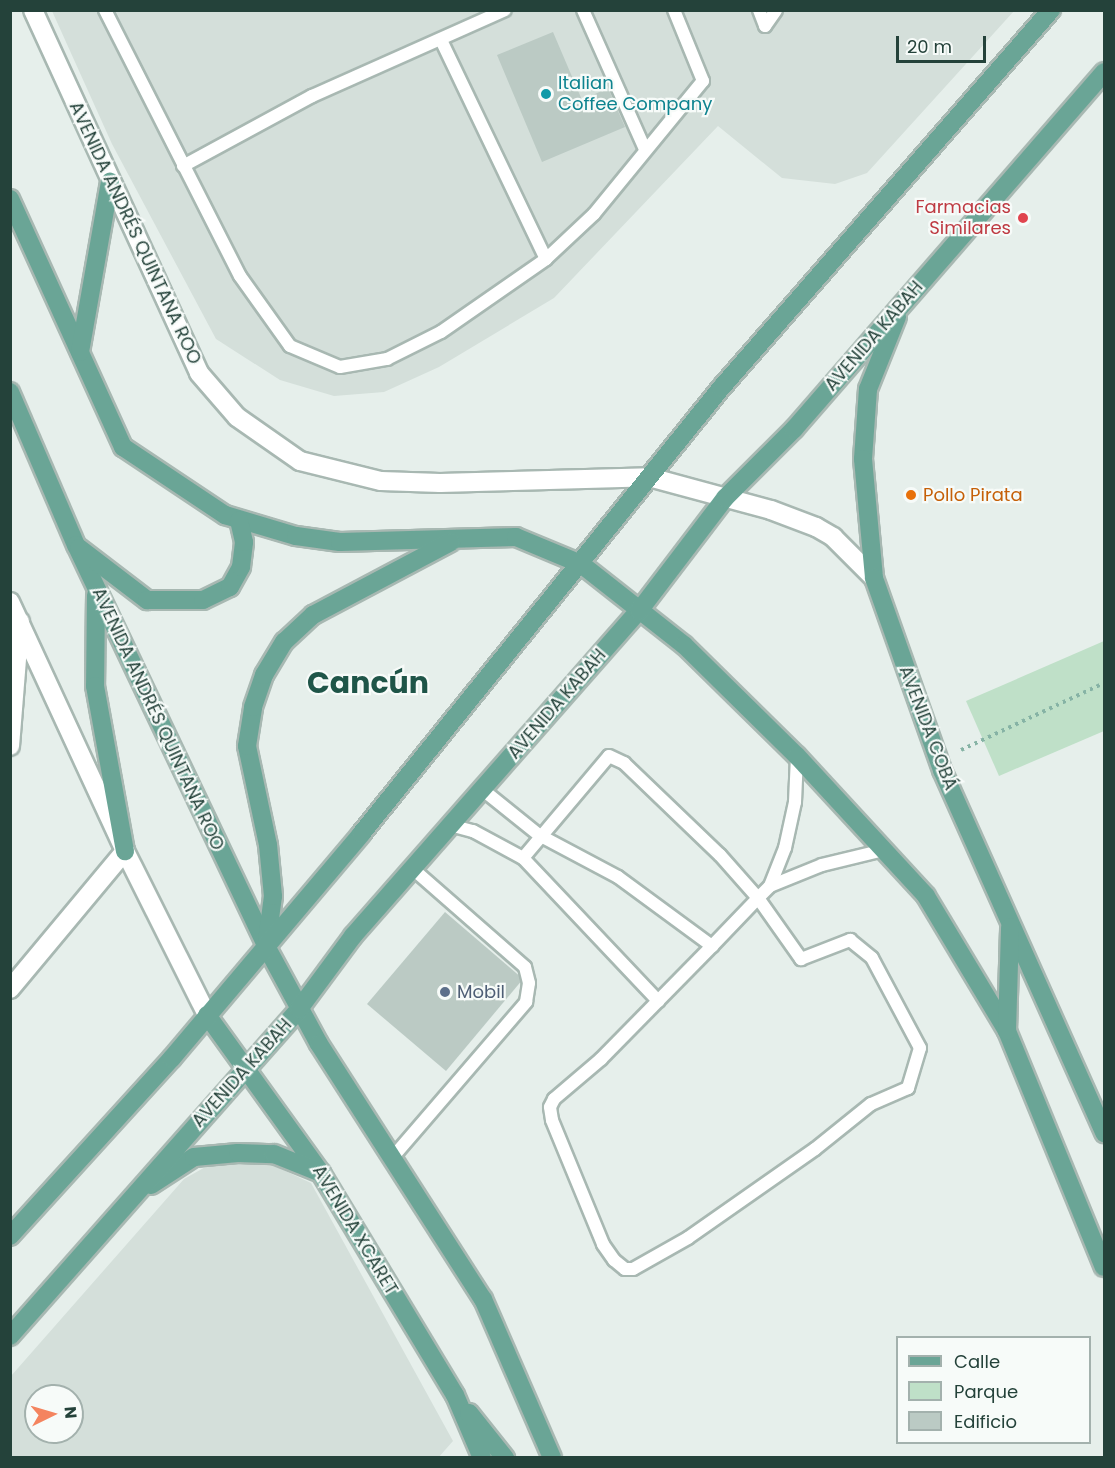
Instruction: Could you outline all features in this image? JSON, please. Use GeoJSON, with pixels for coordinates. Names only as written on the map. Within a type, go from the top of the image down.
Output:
{"type":"FeatureCollection","features":[{"type":"Feature","properties":{"kind":"main road"},"geometry":{"type":"LineString","coordinates":[[10,1236],[266,946],[581,564],[721,388],[1051,10]]}},
{"type":"Feature","properties":{"kind":"main road","name":"AVENIDA KABAH"},"geometry":{"type":"LineString","coordinates":[[10,1336],[299,1009],[352,936],[639,611],[725,498],[794,429],[1104,72]]}},
{"type":"Feature","properties":{"kind":"main road"},"geometry":{"type":"LineString","coordinates":[[80,352],[110,182]]}},
{"type":"Feature","properties":{"kind":"main road"},"geometry":{"type":"LineString","coordinates":[[10,199],[123,447],[239,521],[296,536],[340,542],[516,537],[581,564],[684,645],[797,756],[926,896],[1007,1031],[1104,1267]]}},
{"type":"Feature","properties":{"kind":"main road","name":"AVENIDA COBÁ"},"geometry":{"type":"LineString","coordinates":[[903,303],[868,389],[863,459],[874,578],[939,760],[1104,1133]]}},
{"type":"Feature","properties":{"kind":"main road","name":"AVENIDA ANDRÉS QUINTANA ROO"},"geometry":{"type":"LineString","coordinates":[[10,392],[97,590],[266,946],[299,1009]]}},
{"type":"Feature","properties":{"kind":"main road"},"geometry":{"type":"LineString","coordinates":[[76,545],[147,600],[203,600],[230,587],[241,567],[244,542],[239,521]]}},
{"type":"Feature","properties":{"kind":"main road"},"geometry":{"type":"LineString","coordinates":[[266,946],[273,896],[268,845],[247,746],[253,707],[264,675],[284,642],[313,615],[455,540]]}},
{"type":"Feature","properties":{"kind":"main road"},"geometry":{"type":"LineString","coordinates":[[97,590],[95,686],[125,851]]}},
{"type":"Feature","properties":{"kind":"main road"},"geometry":{"type":"LineString","coordinates":[[1007,1031],[1010,921]]}},
{"type":"Feature","properties":{"kind":"main road"},"geometry":{"type":"LineString","coordinates":[[299,1009],[483,1299],[552,1458]]}},
{"type":"Feature","properties":{"kind":"main road","name":"AVENIDA XCARET"},"geometry":{"type":"LineString","coordinates":[[207,1015],[321,1173],[455,1395],[482,1458]]}},
{"type":"Feature","properties":{"kind":"main road"},"geometry":{"type":"LineString","coordinates":[[128,1201],[194,1157],[274,1154],[321,1173]]}},
{"type":"Feature","properties":{"kind":"main road"},"geometry":{"type":"LineString","coordinates":[[455,1395],[505,1458]]}},
{"type":"Feature","properties":{"kind":"street","name":"AVENIDA ANDRÉS QUINTANA ROO"},"geometry":{"type":"LineString","coordinates":[[33,10],[199,373],[237,417],[300,461],[381,481],[440,483],[649,477],[816,526],[833,537],[874,578]]}},
{"type":"Feature","properties":{"kind":"street"},"geometry":{"type":"LineString","coordinates":[[10,602],[125,851],[207,1015]]}},
{"type":"Feature","properties":{"kind":"street"},"geometry":{"type":"LineString","coordinates":[[10,746],[20,621]]}},
{"type":"Feature","properties":{"kind":"street"},"geometry":{"type":"LineString","coordinates":[[10,989],[125,851]]}},
{"type":"Feature","properties":{"kind":"lane"},"geometry":{"type":"LineString","coordinates":[[105,10],[240,276],[290,346],[340,367],[387,358],[441,332],[546,260],[594,214],[703,81],[674,10]]}},
{"type":"Feature","properties":{"kind":"lane"},"geometry":{"type":"LineString","coordinates":[[183,166],[312,96],[505,10]]}},
{"type":"Feature","properties":{"kind":"lane"},"geometry":{"type":"LineString","coordinates":[[583,10],[645,149]]}},
{"type":"Feature","properties":{"kind":"lane"},"geometry":{"type":"LineString","coordinates":[[759,10],[765,26],[776,10]]}},
{"type":"Feature","properties":{"kind":"lane"},"geometry":{"type":"LineString","coordinates":[[441,40],[546,260]]}},
{"type":"Feature","properties":{"kind":"lane"},"geometry":{"type":"LineString","coordinates":[[523,858],[539,835],[609,756],[624,763],[720,855],[758,898],[801,959],[850,940],[872,958],[920,1048],[908,1088],[871,1104],[815,1149],[688,1238],[633,1269],[625,1269],[603,1244],[552,1120],[550,1107],[658,1001],[712,946],[758,898],[770,886],[822,865],[884,850]]}},
{"type":"Feature","properties":{"kind":"lane"},"geometry":{"type":"LineString","coordinates":[[770,886],[785,848],[795,802],[797,756]]}},
{"type":"Feature","properties":{"kind":"lane"},"geometry":{"type":"LineString","coordinates":[[483,790],[539,835],[618,878],[712,946]]}},
{"type":"Feature","properties":{"kind":"lane"},"geometry":{"type":"LineString","coordinates":[[450,825],[473,831],[523,858],[658,1001]]}},
{"type":"Feature","properties":{"kind":"lane"},"geometry":{"type":"LineString","coordinates":[[392,1158],[526,1002],[529,983],[525,967],[412,868]]}},
{"type":"Feature","properties":{"kind":"path"},"geometry":{"type":"LineString","coordinates":[[939,760],[1104,683]]}},
{"type":"Feature","properties":{"kind":"shaded area"},"geometry":{"type":"Polygon","coordinates":[[[52,11],[1014,11],[867,173],[835,184],[782,178],[718,126],[554,298],[439,367],[384,392],[334,396],[280,380],[216,339],[112,144],[52,11]]]}},
{"type":"Feature","properties":{"kind":"shaded area"},"geometry":{"type":"Polygon","coordinates":[[[264,1161],[311,1183],[453,1441],[438,1458],[11,1458],[11,1376],[184,1179],[209,1165],[264,1161]]]}},
{"type":"Feature","properties":{"kind":"green space"},"geometry":{"type":"Polygon","coordinates":[[[1104,641],[1104,731],[999,776],[966,701],[1104,641]]]}},
{"type":"Feature","properties":{"kind":"building","name":"Italian Coffee Company"},"geometry":{"type":"Polygon","coordinates":[[[553,32],[582,100],[608,88],[625,127],[542,162],[497,55],[553,32]]]}},
{"type":"Feature","properties":{"kind":"building","name":"Mobil"},"geometry":{"type":"Polygon","coordinates":[[[445,912],[523,979],[446,1071],[367,1004],[445,912]]]}},
{"type":"Feature","properties":{"kind":"place","name":"Italian Coffee Company"},"geometry":{"type":"Point","coordinates":[546,94]}},
{"type":"Feature","properties":{"kind":"place","name":"Farmacias Similares"},"geometry":{"type":"Point","coordinates":[1023,218]}},
{"type":"Feature","properties":{"kind":"place","name":"Pollo Pirata"},"geometry":{"type":"Point","coordinates":[911,495]}},
{"type":"Feature","properties":{"kind":"place","name":"Mobil"},"geometry":{"type":"Point","coordinates":[445,992]}},
{"type":"Feature","properties":{"kind":"district","name":"Cancún"},"geometry":{"type":"Point","coordinates":[368,683]}}]}
